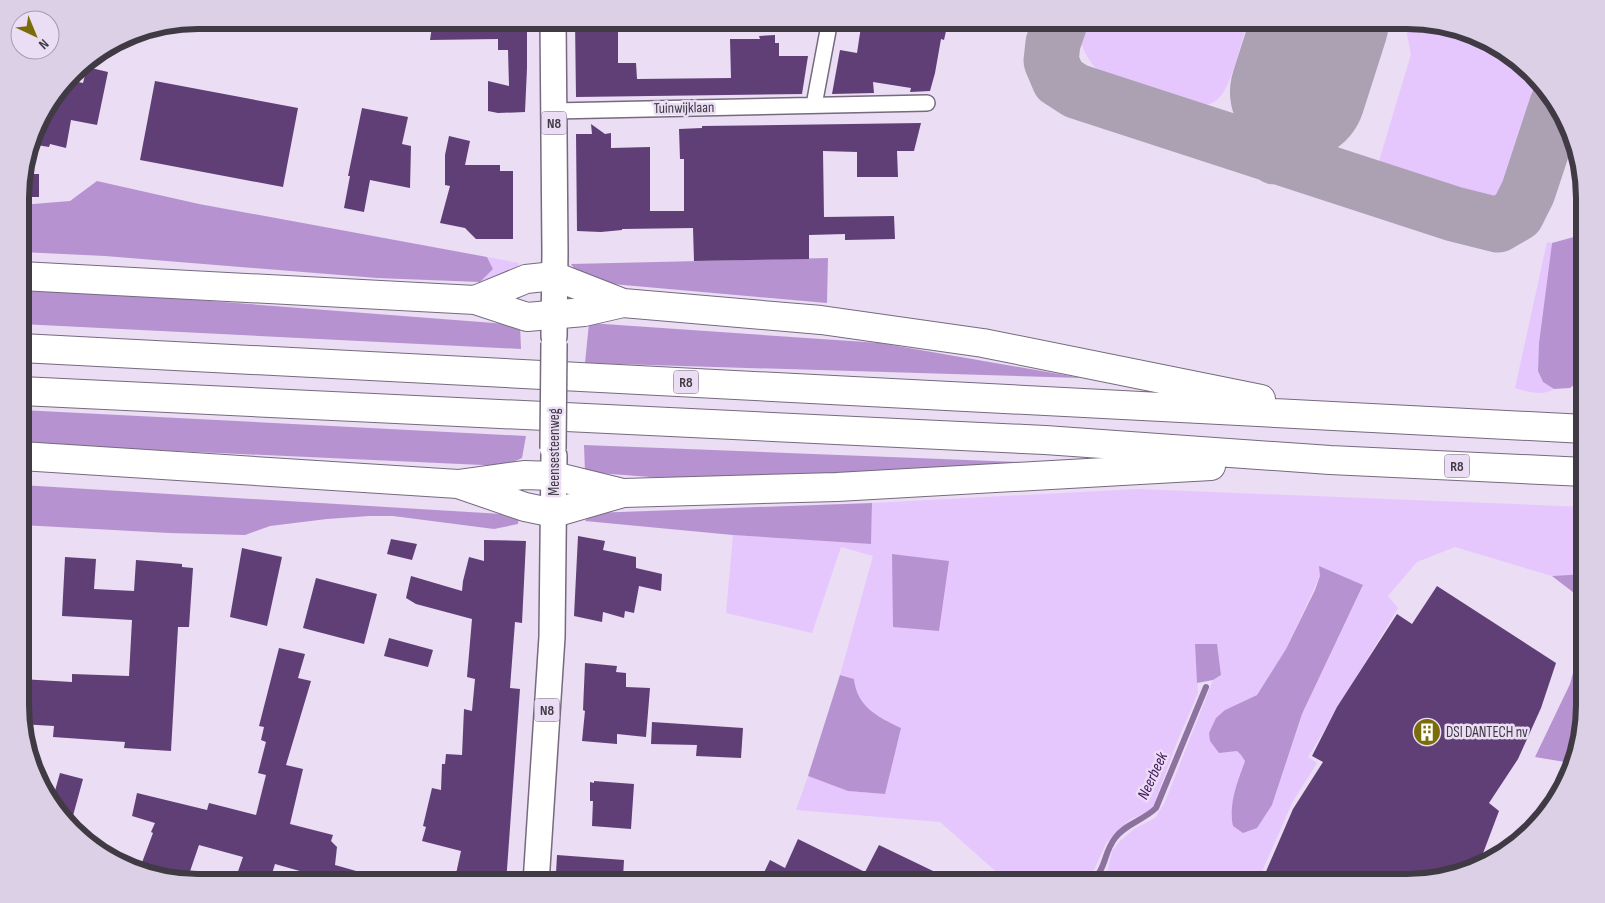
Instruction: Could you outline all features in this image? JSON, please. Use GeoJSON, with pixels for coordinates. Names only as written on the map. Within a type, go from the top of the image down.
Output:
{"type":"FeatureCollection","features":[{"type":"Feature","properties":{"kind":"highway"},"geometry":{"type":"LineString","coordinates":[[29,276],[475,300],[527,317],[584,312],[623,303]]}},
{"type":"Feature","properties":{"kind":"highway"},"geometry":{"type":"LineString","coordinates":[[475,300],[526,279],[554,276],[623,303],[821,320],[973,342],[1143,374],[1351,417]]}},
{"type":"Feature","properties":{"kind":"highway","name":"R8"},"geometry":{"type":"LineString","coordinates":[[29,348],[1576,429]]}},
{"type":"Feature","properties":{"kind":"highway","name":"R8"},"geometry":{"type":"LineString","coordinates":[[29,391],[1045,440],[1330,460],[1576,472]]}},
{"type":"Feature","properties":{"kind":"highway"},"geometry":{"type":"LineString","coordinates":[[29,456],[458,484],[524,475],[554,476],[622,493]]}},
{"type":"Feature","properties":{"kind":"highway"},"geometry":{"type":"LineString","coordinates":[[458,484],[524,507],[554,513],[622,493],[837,486],[1330,460]]}},
{"type":"Feature","properties":{"kind":"main road","name":"Meensesteenweg"},"geometry":{"type":"LineString","coordinates":[[537,874],[552,637],[554,513],[553,29]]}},
{"type":"Feature","properties":{"kind":"street"},"geometry":{"type":"LineString","coordinates":[[814,105],[828,29]]}},
{"type":"Feature","properties":{"kind":"street","name":"Tuinwijklaan"},"geometry":{"type":"LineString","coordinates":[[554,111],[927,103]]}},
{"type":"Feature","properties":{"kind":"shaded area"},"geometry":{"type":"Polygon","coordinates":[[[1246,29],[1240,50],[1224,92],[1213,102],[1204,106],[1194,107],[1114,82],[1106,77],[1087,57],[1079,30],[1246,29]]]}},
{"type":"Feature","properties":{"kind":"shaded area"},"geometry":{"type":"Polygon","coordinates":[[[1406,29],[1429,30],[1451,35],[1492,51],[1527,78],[1541,96],[1514,179],[1504,192],[1497,197],[1481,202],[1377,168],[1411,54],[1406,29]]]}},
{"type":"Feature","properties":{"kind":"shaded area"},"geometry":{"type":"Polygon","coordinates":[[[97,181],[199,204],[487,257],[493,269],[480,282],[377,278],[105,256],[29,252],[29,204],[70,201],[97,181]]]}},
{"type":"Feature","properties":{"kind":"shaded area"},"geometry":{"type":"Polygon","coordinates":[[[1576,236],[1576,383],[1570,388],[1554,389],[1543,382],[1538,371],[1539,343],[1552,243],[1576,236]]]}},
{"type":"Feature","properties":{"kind":"shaded area"},"geometry":{"type":"Polygon","coordinates":[[[1547,242],[1552,243],[1539,343],[1538,371],[1543,382],[1554,389],[1540,393],[1515,388],[1547,242]]]}},
{"type":"Feature","properties":{"kind":"shaded area"},"geometry":{"type":"Polygon","coordinates":[[[487,257],[519,263],[517,271],[509,277],[480,282],[493,269],[487,257]]]}},
{"type":"Feature","properties":{"kind":"shaded area"},"geometry":{"type":"Polygon","coordinates":[[[828,258],[827,303],[590,282],[578,274],[571,264],[828,258]]]}},
{"type":"Feature","properties":{"kind":"shaded area"},"geometry":{"type":"Polygon","coordinates":[[[29,291],[107,293],[520,325],[521,349],[29,324],[29,291]]]}},
{"type":"Feature","properties":{"kind":"shaded area"},"geometry":{"type":"Polygon","coordinates":[[[589,323],[880,343],[1082,378],[585,363],[589,323]]]}},
{"type":"Feature","properties":{"kind":"shaded area"},"geometry":{"type":"Polygon","coordinates":[[[29,410],[526,436],[522,458],[504,466],[29,444],[29,410]]]}},
{"type":"Feature","properties":{"kind":"shaded area"},"geometry":{"type":"Polygon","coordinates":[[[584,445],[1046,463],[999,468],[689,480],[585,472],[584,445]]]}},
{"type":"Feature","properties":{"kind":"shaded area"},"geometry":{"type":"Polygon","coordinates":[[[29,485],[519,515],[518,524],[494,529],[393,516],[369,516],[270,526],[245,535],[29,525],[29,485]]]}},
{"type":"Feature","properties":{"kind":"shaded area"},"geometry":{"type":"Polygon","coordinates":[[[1138,489],[1576,507],[1576,575],[1552,576],[1455,547],[1417,562],[1388,596],[1398,608],[1308,757],[1317,763],[1293,801],[1261,874],[1104,874],[1108,869],[1112,851],[1120,841],[1134,829],[1155,818],[1165,802],[1213,680],[1221,675],[1195,645],[1198,693],[1177,742],[1153,807],[1148,812],[1131,819],[1116,832],[1106,843],[1094,870],[1088,874],[999,874],[940,822],[796,810],[808,776],[848,791],[885,794],[882,719],[863,703],[857,692],[854,679],[840,675],[873,556],[841,547],[812,633],[726,613],[733,535],[871,544],[872,503],[1138,489]],[[1320,576],[1286,649],[1257,695],[1225,710],[1237,751],[1245,761],[1239,776],[1231,818],[1272,805],[1302,714],[1363,586],[1320,576]]]}},
{"type":"Feature","properties":{"kind":"shaded area"},"geometry":{"type":"Polygon","coordinates":[[[872,503],[871,544],[733,535],[585,521],[592,513],[872,503]]]}},
{"type":"Feature","properties":{"kind":"shaded area"},"geometry":{"type":"Polygon","coordinates":[[[892,554],[949,561],[939,631],[893,627],[892,554]]]}},
{"type":"Feature","properties":{"kind":"shaded area"},"geometry":{"type":"Polygon","coordinates":[[[1319,566],[1363,585],[1302,714],[1272,805],[1257,828],[1243,833],[1233,826],[1232,810],[1234,793],[1245,761],[1237,751],[1219,753],[1210,741],[1209,733],[1216,718],[1225,710],[1257,695],[1286,649],[1315,590],[1320,576],[1319,566]]]}},
{"type":"Feature","properties":{"kind":"shaded area"},"geometry":{"type":"Polygon","coordinates":[[[1576,575],[1576,594],[1552,576],[1576,575]]]}},
{"type":"Feature","properties":{"kind":"shaded area"},"geometry":{"type":"Polygon","coordinates":[[[1195,644],[1217,644],[1221,675],[1213,680],[1197,683],[1195,644]]]}},
{"type":"Feature","properties":{"kind":"shaded area"},"geometry":{"type":"Polygon","coordinates":[[[1576,662],[1576,716],[1573,738],[1566,762],[1535,757],[1570,684],[1576,662]]]}},
{"type":"Feature","properties":{"kind":"shaded area"},"geometry":{"type":"Polygon","coordinates":[[[840,675],[854,679],[859,697],[870,710],[884,720],[901,728],[885,794],[848,791],[808,776],[840,675]]]}},
{"type":"Feature","properties":{"kind":"building"},"geometry":{"type":"Polygon","coordinates":[[[432,29],[527,29],[525,112],[498,113],[488,111],[488,81],[509,86],[508,50],[498,50],[498,39],[430,40],[432,29]]]}},
{"type":"Feature","properties":{"kind":"building"},"geometry":{"type":"Polygon","coordinates":[[[575,29],[618,29],[618,63],[636,63],[637,79],[731,78],[730,39],[760,39],[759,36],[775,35],[775,43],[779,43],[779,56],[808,56],[802,94],[576,97],[575,29]]]}},
{"type":"Feature","properties":{"kind":"building"},"geometry":{"type":"Polygon","coordinates":[[[861,29],[946,29],[944,40],[941,39],[930,91],[910,92],[911,88],[873,82],[874,93],[832,94],[840,50],[857,53],[861,29]]]}},
{"type":"Feature","properties":{"kind":"building"},"geometry":{"type":"Polygon","coordinates":[[[90,68],[108,72],[97,125],[71,120],[66,148],[50,144],[49,147],[37,145],[51,113],[57,104],[76,82],[83,83],[86,71],[90,68]]]}},
{"type":"Feature","properties":{"kind":"building"},"geometry":{"type":"Polygon","coordinates":[[[155,81],[298,108],[283,187],[140,160],[155,81]]]}},
{"type":"Feature","properties":{"kind":"building"},"geometry":{"type":"Polygon","coordinates":[[[362,108],[408,117],[402,144],[411,146],[410,188],[370,180],[364,212],[344,208],[350,176],[348,176],[362,108]]]}},
{"type":"Feature","properties":{"kind":"building"},"geometry":{"type":"Polygon","coordinates":[[[921,123],[914,151],[897,151],[898,177],[857,177],[857,152],[823,151],[824,217],[894,216],[895,239],[845,240],[845,234],[809,235],[809,259],[694,261],[693,228],[622,229],[601,232],[577,231],[576,134],[592,134],[591,124],[605,134],[611,133],[611,148],[650,147],[650,211],[684,211],[684,159],[680,159],[679,129],[702,128],[702,126],[921,123]]]}},
{"type":"Feature","properties":{"kind":"building"},"geometry":{"type":"Polygon","coordinates":[[[449,136],[470,141],[465,165],[500,165],[500,171],[513,171],[513,239],[476,239],[465,228],[440,223],[450,186],[445,185],[445,155],[449,136]]]}},
{"type":"Feature","properties":{"kind":"building"},"geometry":{"type":"Polygon","coordinates":[[[30,174],[39,174],[39,197],[29,197],[30,174]]]}},
{"type":"Feature","properties":{"kind":"building"},"geometry":{"type":"Polygon","coordinates":[[[578,536],[605,541],[603,550],[636,557],[636,568],[662,574],[661,591],[639,586],[634,613],[625,611],[624,618],[603,612],[602,622],[574,616],[578,536]]]}},
{"type":"Feature","properties":{"kind":"building"},"geometry":{"type":"Polygon","coordinates":[[[391,539],[417,544],[412,560],[387,554],[391,539]]]}},
{"type":"Feature","properties":{"kind":"building"},"geometry":{"type":"Polygon","coordinates":[[[484,540],[526,541],[522,623],[515,622],[510,688],[520,689],[507,874],[456,874],[461,851],[422,841],[426,827],[423,826],[432,788],[441,790],[442,764],[445,764],[446,754],[462,755],[464,709],[472,711],[475,679],[467,677],[472,619],[416,604],[406,598],[411,576],[462,591],[469,557],[484,561],[484,540]]]}},
{"type":"Feature","properties":{"kind":"building"},"geometry":{"type":"Polygon","coordinates":[[[242,548],[282,557],[267,626],[230,617],[242,548]]]}},
{"type":"Feature","properties":{"kind":"building"},"geometry":{"type":"Polygon","coordinates":[[[65,557],[96,559],[94,589],[134,591],[136,560],[182,564],[182,567],[193,568],[189,627],[178,627],[171,751],[124,748],[125,742],[53,737],[54,726],[30,725],[29,679],[72,682],[72,674],[129,676],[132,620],[62,616],[65,557]]]}},
{"type":"Feature","properties":{"kind":"building"},"geometry":{"type":"Polygon","coordinates":[[[316,578],[377,594],[364,644],[303,628],[316,578]]]}},
{"type":"Feature","properties":{"kind":"building","name":"DSI DANTECH nv"},"geometry":{"type":"Polygon","coordinates":[[[1437,586],[1556,663],[1541,708],[1518,759],[1489,803],[1499,811],[1482,857],[1451,868],[1418,874],[1265,874],[1293,809],[1323,762],[1312,756],[1337,707],[1397,614],[1412,624],[1437,586]]]}},
{"type":"Feature","properties":{"kind":"building"},"geometry":{"type":"Polygon","coordinates":[[[389,638],[433,650],[428,667],[384,656],[389,638]]]}},
{"type":"Feature","properties":{"kind":"building"},"geometry":{"type":"Polygon","coordinates":[[[279,648],[305,654],[298,678],[311,681],[286,765],[303,769],[290,824],[333,835],[331,841],[337,847],[335,865],[367,874],[310,874],[275,864],[272,874],[237,874],[243,857],[199,845],[189,874],[176,873],[142,864],[155,823],[132,816],[137,793],[207,810],[209,803],[256,815],[266,775],[258,773],[266,742],[261,740],[264,727],[259,726],[279,648]]]}},
{"type":"Feature","properties":{"kind":"building"},"geometry":{"type":"Polygon","coordinates":[[[585,663],[617,666],[616,672],[626,673],[626,687],[650,688],[646,737],[617,734],[617,744],[582,741],[585,711],[583,710],[585,663]]]}},
{"type":"Feature","properties":{"kind":"building"},"geometry":{"type":"Polygon","coordinates":[[[652,722],[743,728],[741,758],[696,756],[697,745],[651,744],[652,722]]]}},
{"type":"Feature","properties":{"kind":"building"},"geometry":{"type":"Polygon","coordinates":[[[60,773],[83,779],[72,818],[54,794],[60,773]]]}},
{"type":"Feature","properties":{"kind":"building"},"geometry":{"type":"Polygon","coordinates":[[[594,781],[634,784],[631,829],[592,826],[593,801],[590,801],[590,782],[594,783],[594,781]]]}},
{"type":"Feature","properties":{"kind":"building"},"geometry":{"type":"Polygon","coordinates":[[[798,839],[865,872],[879,845],[939,874],[763,874],[770,860],[785,868],[798,839]]]}},
{"type":"Feature","properties":{"kind":"building"},"geometry":{"type":"Polygon","coordinates":[[[557,855],[624,860],[623,874],[556,873],[557,855]]]}},
{"type":"Feature","properties":{"kind":"waterway","name":"Neerbeek"},"geometry":{"type":"LineString","coordinates":[[1098,874],[1111,844],[1119,833],[1156,808],[1206,687]]}},
{"type":"Feature","properties":{"kind":"taxiway"},"geometry":{"type":"LineString","coordinates":[[1058,29],[1053,43],[1051,61],[1059,80],[1076,91],[1454,214],[1498,225],[1517,214],[1528,192],[1554,114]]}},
{"type":"Feature","properties":{"kind":"taxiway"},"geometry":{"type":"LineString","coordinates":[[1275,157],[1298,92]]}},
{"type":"Feature","properties":{"kind":"runway"},"geometry":{"type":"LineString","coordinates":[[1298,92],[1318,29]]}},
{"type":"Feature","properties":{"kind":"place","name":"DSI DANTECH nv"},"geometry":{"type":"Point","coordinates":[1427,732]}}]}
